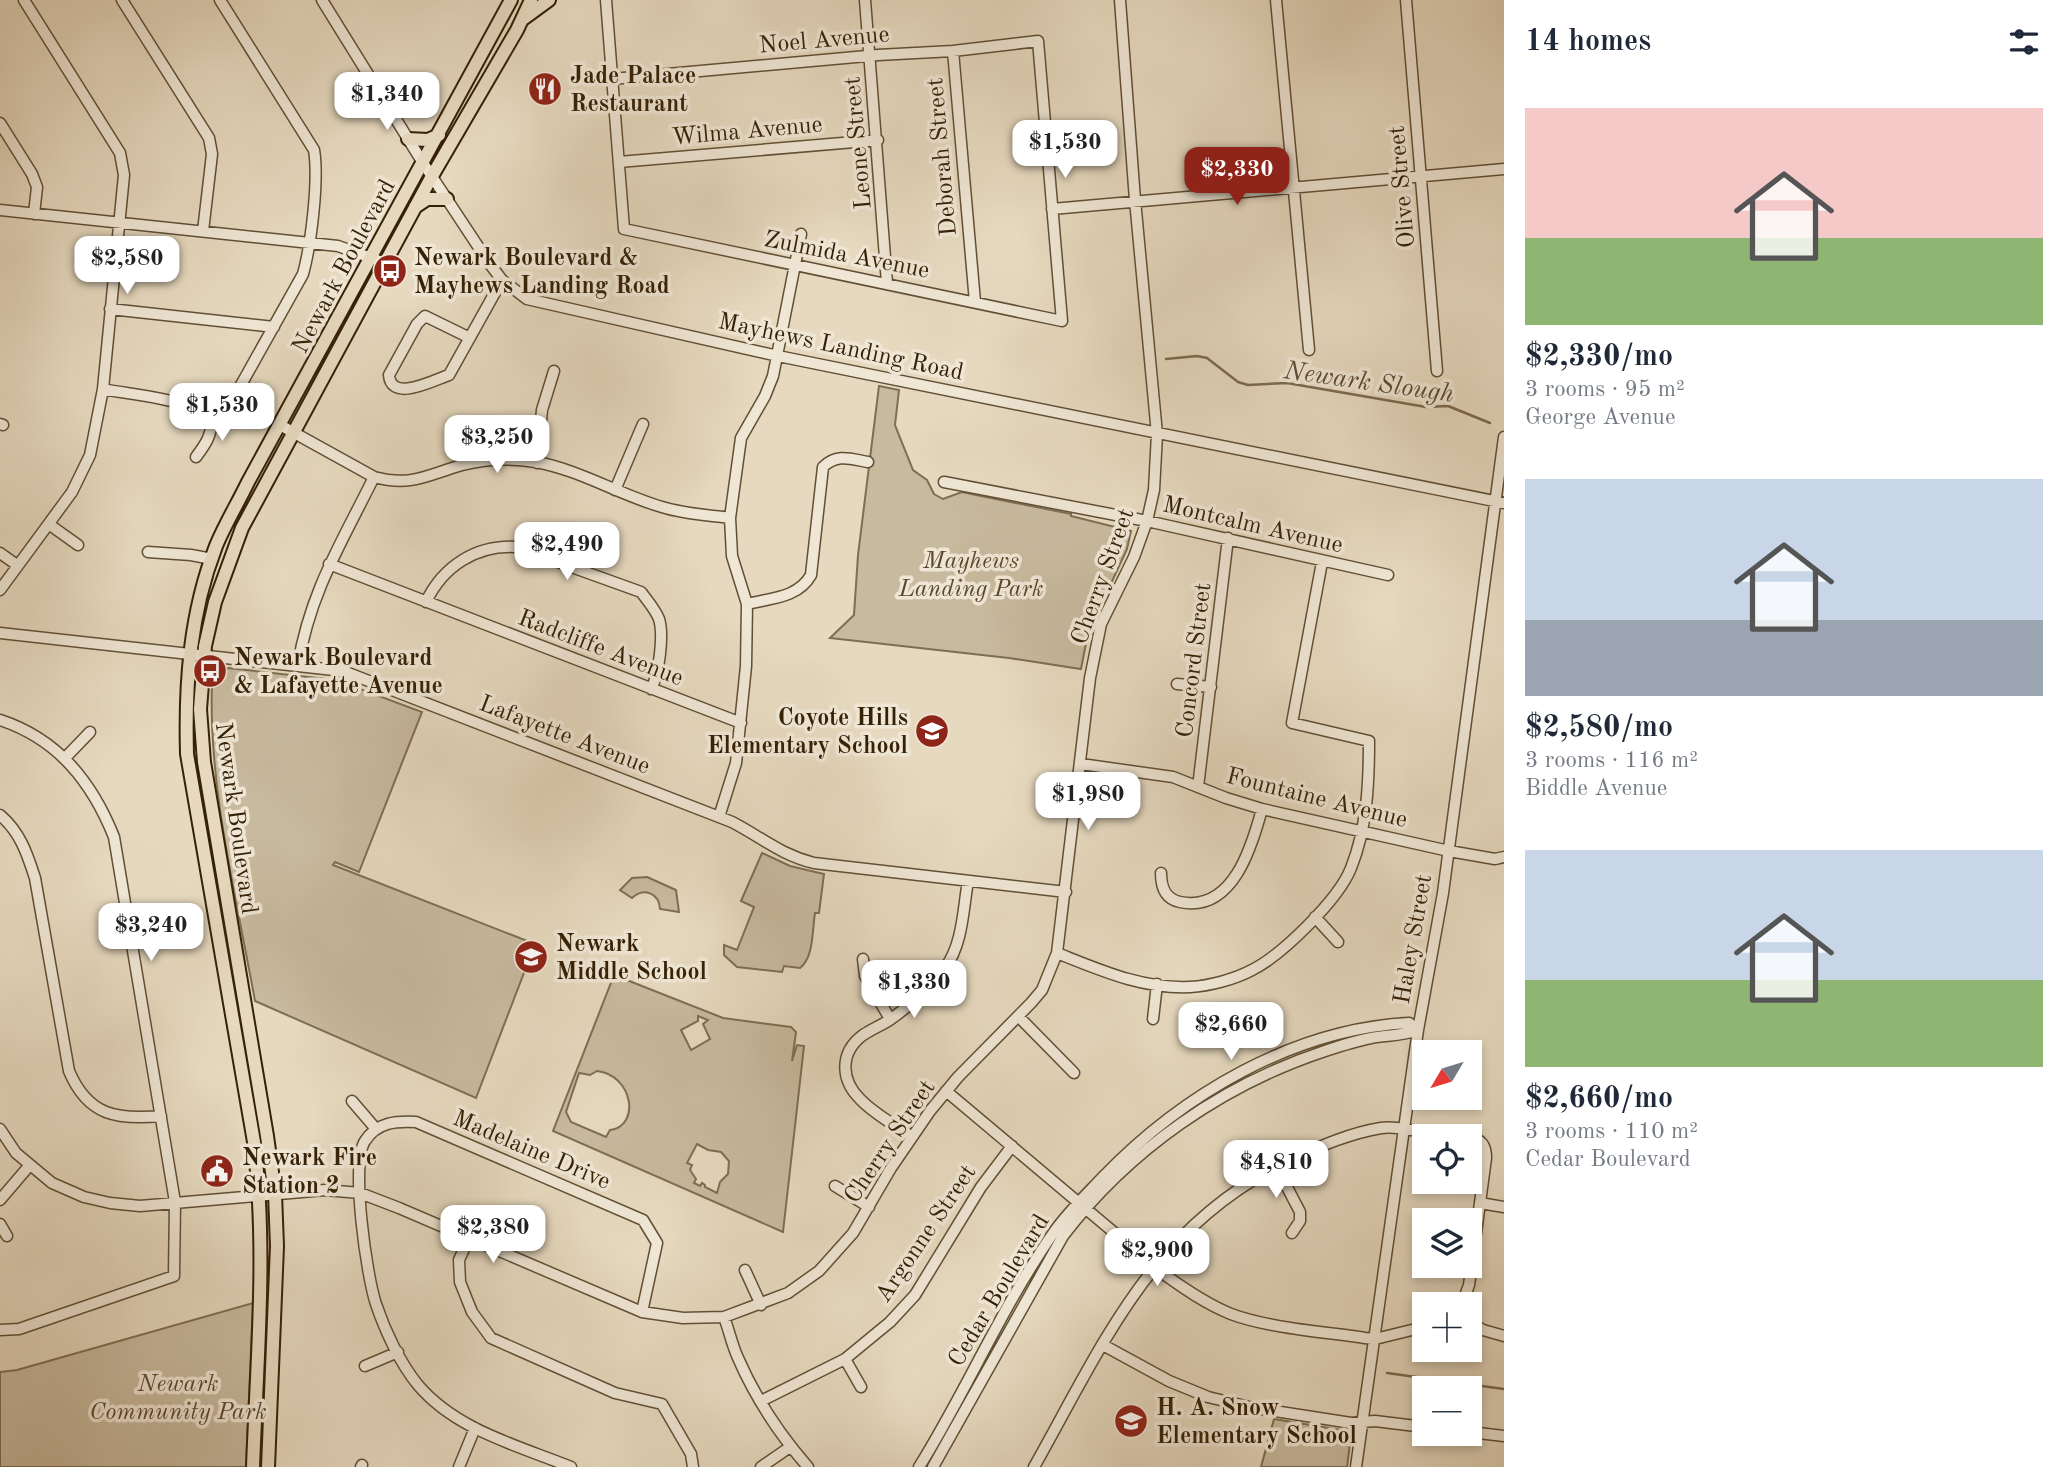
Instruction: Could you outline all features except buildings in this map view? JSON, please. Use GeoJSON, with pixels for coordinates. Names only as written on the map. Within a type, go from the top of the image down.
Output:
{"type":"FeatureCollection","features":[{"type":"Feature","properties":{"kind":"main road","name":"Newark Boulevard"},"geometry":{"type":"LineString","coordinates":[[268,1467],[277,1246],[275,1194],[204,762],[200,709],[205,655],[215,602],[242,527],[293,432],[378,261],[423,163],[512,0]]}},
{"type":"Feature","properties":{"kind":"main road","name":"Newark Boulevard"},"geometry":{"type":"LineString","coordinates":[[253,1467],[261,1282],[260,1195],[254,1142],[187,754],[186,701],[197,612],[217,545],[248,482],[378,261],[415,208],[531,0]]}},
{"type":"Feature","properties":{"kind":"main road"},"geometry":{"type":"LineString","coordinates":[[520,22],[549,0]]}},
{"type":"Feature","properties":{"kind":"main road"},"geometry":{"type":"LineString","coordinates":[[408,139],[428,140],[439,135]]}},
{"type":"Feature","properties":{"kind":"main road"},"geometry":{"type":"LineString","coordinates":[[415,208],[427,199],[447,199]]}},
{"type":"Feature","properties":{"kind":"street"},"geometry":{"type":"LineString","coordinates":[[0,590],[72,492],[90,455],[103,389],[124,175],[120,153],[24,0]]}},
{"type":"Feature","properties":{"kind":"street"},"geometry":{"type":"LineString","coordinates":[[122,0],[209,138],[212,154],[203,232]]}},
{"type":"Feature","properties":{"kind":"street"},"geometry":{"type":"LineString","coordinates":[[211,419],[227,411],[303,274],[317,166],[314,150],[220,0]]}},
{"type":"Feature","properties":{"kind":"street","name":"Mayhews Landing Road"},"geometry":{"type":"LineString","coordinates":[[322,0],[447,199],[502,280],[522,296],[541,303],[778,355],[1500,503]]}},
{"type":"Feature","properties":{"kind":"street"},"geometry":{"type":"LineString","coordinates":[[606,0],[619,162]]}},
{"type":"Feature","properties":{"kind":"street","name":"Leone Street"},"geometry":{"type":"LineString","coordinates":[[865,0],[887,283]]}},
{"type":"Feature","properties":{"kind":"street","name":"Cherry Street"},"geometry":{"type":"LineString","coordinates":[[0,1129],[16,1153],[29,1166],[52,1183],[84,1197],[140,1206],[325,1190],[360,1194],[399,1208],[642,1312],[683,1318],[723,1317],[788,1293],[819,1271],[853,1233],[912,1137],[946,1091],[1042,990],[1057,953],[1089,682],[1101,624],[1134,557],[1147,521],[1154,490],[1157,434],[1120,0]]}},
{"type":"Feature","properties":{"kind":"street"},"geometry":{"type":"LineString","coordinates":[[1276,0],[1309,350]]}},
{"type":"Feature","properties":{"kind":"street","name":"Olive Street"},"geometry":{"type":"LineString","coordinates":[[1406,0],[1437,371]]}},
{"type":"Feature","properties":{"kind":"street","name":"Noel Avenue"},"geometry":{"type":"LineString","coordinates":[[612,79],[953,51],[1038,41],[1052,209]]}},
{"type":"Feature","properties":{"kind":"street","name":"Deborah Street"},"geometry":{"type":"LineString","coordinates":[[953,51],[975,302]]}},
{"type":"Feature","properties":{"kind":"street"},"geometry":{"type":"LineString","coordinates":[[0,123],[32,174],[37,187],[34,214]]}},
{"type":"Feature","properties":{"kind":"street","name":"Wilma Avenue"},"geometry":{"type":"LineString","coordinates":[[619,162],[877,140]]}},
{"type":"Feature","properties":{"kind":"street","name":"Zulmida Avenue"},"geometry":{"type":"LineString","coordinates":[[619,162],[624,229],[1062,321],[1052,209]]}},
{"type":"Feature","properties":{"kind":"street"},"geometry":{"type":"LineString","coordinates":[[1052,209],[1504,169]]}},
{"type":"Feature","properties":{"kind":"street"},"geometry":{"type":"LineString","coordinates":[[0,210],[338,246],[378,261]]}},
{"type":"Feature","properties":{"kind":"street"},"geometry":{"type":"LineString","coordinates":[[719,817],[736,763],[746,666],[747,604],[732,556],[730,518],[741,438],[765,396],[778,355],[802,234]]}},
{"type":"Feature","properties":{"kind":"street"},"geometry":{"type":"LineString","coordinates":[[470,338],[425,316],[417,324],[389,375],[389,380],[403,389],[449,375],[470,338],[502,280]]}},
{"type":"Feature","properties":{"kind":"street"},"geometry":{"type":"LineString","coordinates":[[110,309],[274,327]]}},
{"type":"Feature","properties":{"kind":"street"},"geometry":{"type":"LineString","coordinates":[[537,463],[542,410],[554,371]]}},
{"type":"Feature","properties":{"kind":"street"},"geometry":{"type":"LineString","coordinates":[[103,389],[198,409],[211,419],[212,426],[206,444],[196,457]]}},
{"type":"Feature","properties":{"kind":"street"},"geometry":{"type":"LineString","coordinates":[[615,490],[643,424]]}},
{"type":"Feature","properties":{"kind":"street"},"geometry":{"type":"LineString","coordinates":[[281,425],[374,477],[406,482],[474,463],[508,460],[537,463],[562,469],[663,508],[730,518]]}},
{"type":"Feature","properties":{"kind":"street","name":"Haley Street"},"geometry":{"type":"LineString","coordinates":[[1356,1467],[1403,1129],[1449,851],[1500,503],[1504,437]]}},
{"type":"Feature","properties":{"kind":"street"},"geometry":{"type":"LineString","coordinates":[[747,604],[786,595],[804,586],[811,575],[823,467],[830,460],[840,457],[868,462]]}},
{"type":"Feature","properties":{"kind":"street"},"geometry":{"type":"LineString","coordinates":[[298,665],[304,629],[329,564],[374,477]]}},
{"type":"Feature","properties":{"kind":"street","name":"Montcalm Avenue"},"geometry":{"type":"LineString","coordinates":[[944,482],[1147,521],[1388,575]]}},
{"type":"Feature","properties":{"kind":"street"},"geometry":{"type":"LineString","coordinates":[[50,525],[78,545]]}},
{"type":"Feature","properties":{"kind":"street","name":"Concord Street"},"geometry":{"type":"LineString","coordinates":[[1198,787],[1228,538]]}},
{"type":"Feature","properties":{"kind":"street"},"geometry":{"type":"LineString","coordinates":[[426,602],[443,576],[461,559],[500,546],[516,547],[640,592],[660,622],[660,649],[656,677],[651,689]]}},
{"type":"Feature","properties":{"kind":"street"},"geometry":{"type":"LineString","coordinates":[[148,552],[212,559]]}},
{"type":"Feature","properties":{"kind":"street"},"geometry":{"type":"LineString","coordinates":[[0,553],[17,565]]}},
{"type":"Feature","properties":{"kind":"street"},"geometry":{"type":"LineString","coordinates":[[1057,953],[1130,980],[1199,986],[1251,971],[1273,956],[1338,892],[1351,868],[1361,829],[1369,784],[1368,741],[1292,723],[1322,562]]}},
{"type":"Feature","properties":{"kind":"street","name":"Radcliffe Avenue"},"geometry":{"type":"LineString","coordinates":[[329,564],[741,723]]}},
{"type":"Feature","properties":{"kind":"street","name":"Lafayette Avenue"},"geometry":{"type":"LineString","coordinates":[[0,633],[343,671],[719,817],[747,830],[781,852],[814,863],[1066,891]]}},
{"type":"Feature","properties":{"kind":"street"},"geometry":{"type":"LineString","coordinates":[[1177,684],[1212,687]]}},
{"type":"Feature","properties":{"kind":"street"},"geometry":{"type":"LineString","coordinates":[[0,720],[37,736],[77,770],[97,800],[114,837],[175,1202],[174,1276],[19,1329],[0,1330]]}},
{"type":"Feature","properties":{"kind":"street"},"geometry":{"type":"LineString","coordinates":[[65,758],[90,733]]}},
{"type":"Feature","properties":{"kind":"street","name":"Fountaine Avenue"},"geometry":{"type":"LineString","coordinates":[[1081,764],[1173,776],[1262,809],[1361,829],[1449,851],[1495,859],[1504,857]]}},
{"type":"Feature","properties":{"kind":"street"},"geometry":{"type":"LineString","coordinates":[[1161,873],[1164,891],[1175,901],[1195,903],[1211,899],[1227,886],[1244,863],[1251,850],[1262,809]]}},
{"type":"Feature","properties":{"kind":"street"},"geometry":{"type":"LineString","coordinates":[[0,814],[17,832],[28,854],[35,878],[69,1071],[75,1085],[84,1097],[115,1116],[161,1116]]}},
{"type":"Feature","properties":{"kind":"street"},"geometry":{"type":"LineString","coordinates":[[912,1137],[861,1100],[850,1087],[845,1073],[845,1059],[852,1046],[863,1036],[890,1019],[945,969],[955,951],[960,932],[968,881]]}},
{"type":"Feature","properties":{"kind":"street"},"geometry":{"type":"LineString","coordinates":[[1315,916],[1338,942]]}},
{"type":"Feature","properties":{"kind":"street"},"geometry":{"type":"LineString","coordinates":[[863,960],[865,976],[890,1019]]}},
{"type":"Feature","properties":{"kind":"street"},"geometry":{"type":"LineString","coordinates":[[1153,1019],[1157,984]]}},
{"type":"Feature","properties":{"kind":"street"},"geometry":{"type":"LineString","coordinates":[[1019,1017],[1074,1073]]}},
{"type":"Feature","properties":{"kind":"street","name":"Cedar Boulevard"},"geometry":{"type":"LineString","coordinates":[[919,1467],[1021,1284],[1055,1232],[1081,1206],[1115,1163],[1157,1126],[1203,1094],[1279,1056],[1352,1030],[1409,1023],[1418,1030]]}},
{"type":"Feature","properties":{"kind":"street"},"geometry":{"type":"LineString","coordinates":[[946,1091],[1181,1287],[1233,1314],[1262,1322],[1375,1339],[1412,1330]]}},
{"type":"Feature","properties":{"kind":"street"},"geometry":{"type":"LineString","coordinates":[[352,1101],[376,1129],[363,1142],[360,1156],[360,1194],[366,1262],[376,1304],[398,1352],[417,1384],[443,1409],[475,1428],[571,1467]]}},
{"type":"Feature","properties":{"kind":"street","name":"Madelaine Drive"},"geometry":{"type":"LineString","coordinates":[[376,1129],[395,1121],[416,1122],[643,1220],[657,1243],[642,1312]]}},
{"type":"Feature","properties":{"kind":"street"},"geometry":{"type":"LineString","coordinates":[[1034,1467],[1120,1313],[1180,1237],[1212,1209],[1276,1166],[1351,1135],[1382,1128],[1471,1136],[1482,1141],[1486,1158],[1466,1292]]}},
{"type":"Feature","properties":{"kind":"street","name":"Argonne Street"},"geometry":{"type":"LineString","coordinates":[[761,1401],[845,1359],[868,1341],[915,1295],[975,1196],[1012,1146]]}},
{"type":"Feature","properties":{"kind":"street"},"geometry":{"type":"LineString","coordinates":[[0,1200],[29,1166]]}},
{"type":"Feature","properties":{"kind":"street"},"geometry":{"type":"LineString","coordinates":[[1276,1166],[1300,1212],[1300,1221],[1292,1233]]}},
{"type":"Feature","properties":{"kind":"street"},"geometry":{"type":"LineString","coordinates":[[835,1186],[869,1206]]}},
{"type":"Feature","properties":{"kind":"street"},"geometry":{"type":"LineString","coordinates":[[1480,1203],[1504,1207]]}},
{"type":"Feature","properties":{"kind":"street","name":"Cedar Boulevard"},"geometry":{"type":"LineString","coordinates":[[933,1467],[1047,1261],[1081,1206]]}},
{"type":"Feature","properties":{"kind":"street"},"geometry":{"type":"LineString","coordinates":[[0,1224],[7,1236]]}},
{"type":"Feature","properties":{"kind":"street"},"geometry":{"type":"LineString","coordinates":[[469,1238],[459,1259],[460,1282],[472,1312],[491,1338],[615,1393],[662,1404],[691,1454],[693,1467]]}},
{"type":"Feature","properties":{"kind":"street"},"geometry":{"type":"LineString","coordinates":[[745,1270],[761,1305]]}},
{"type":"Feature","properties":{"kind":"street"},"geometry":{"type":"LineString","coordinates":[[723,1317],[738,1358],[761,1401],[790,1447],[808,1467]]}},
{"type":"Feature","properties":{"kind":"street"},"geometry":{"type":"LineString","coordinates":[[1482,1330],[1504,1336]]}},
{"type":"Feature","properties":{"kind":"street"},"geometry":{"type":"LineString","coordinates":[[1103,1345],[1169,1381],[1208,1397],[1249,1407],[1351,1423],[1363,1420],[1412,1426]]}},
{"type":"Feature","properties":{"kind":"street"},"geometry":{"type":"LineString","coordinates":[[365,1366],[398,1352]]}},
{"type":"Feature","properties":{"kind":"street"},"geometry":{"type":"LineString","coordinates":[[845,1359],[861,1387]]}},
{"type":"Feature","properties":{"kind":"street"},"geometry":{"type":"LineString","coordinates":[[459,1467],[475,1428]]}},
{"type":"Feature","properties":{"kind":"street"},"geometry":{"type":"LineString","coordinates":[[1482,1433],[1504,1436]]}},
{"type":"Feature","properties":{"kind":"street"},"geometry":{"type":"LineString","coordinates":[[761,1467],[790,1447]]}},
{"type":"Feature","properties":{"kind":"green space","name":"Mayhews Landing Park"},"geometry":{"type":"Polygon","coordinates":[[[879,386],[899,390],[895,425],[913,470],[927,480],[934,494],[943,499],[962,492],[1071,514],[1131,531],[1127,549],[1088,633],[1081,669],[830,638],[854,615],[858,555],[879,386]]]}},
{"type":"Feature","properties":{"kind":"green space"},"geometry":{"type":"Polygon","coordinates":[[[228,668],[336,680],[422,712],[359,872],[335,862],[333,865],[535,944],[476,1098],[255,1001],[225,841],[214,761],[212,681],[228,668]]]}},
{"type":"Feature","properties":{"kind":"green space"},"geometry":{"type":"Polygon","coordinates":[[[762,853],[790,866],[824,874],[810,951],[800,968],[784,966],[782,972],[737,967],[724,955],[724,945],[737,950],[754,907],[741,901],[762,853]]]}},
{"type":"Feature","properties":{"kind":"green space"},"geometry":{"type":"Polygon","coordinates":[[[647,877],[676,890],[679,912],[660,909],[657,899],[650,893],[641,893],[632,898],[620,890],[632,878],[647,877]]]}},
{"type":"Feature","properties":{"kind":"green space"},"geometry":{"type":"Polygon","coordinates":[[[614,975],[723,1018],[791,1027],[796,1032],[792,1061],[797,1045],[804,1046],[783,1232],[553,1131],[614,975]],[[698,1016],[698,1021],[681,1030],[691,1050],[710,1039],[703,1024],[708,1020],[698,1016]],[[597,1071],[590,1075],[579,1073],[566,1112],[571,1122],[606,1137],[610,1130],[626,1120],[629,1100],[619,1081],[597,1071]],[[697,1144],[687,1163],[692,1165],[690,1170],[696,1179],[694,1183],[700,1186],[702,1183],[717,1193],[720,1182],[728,1174],[729,1161],[721,1152],[708,1150],[697,1144]]]}},
{"type":"Feature","properties":{"kind":"green space","name":"Newark Community Park"},"geometry":{"type":"Polygon","coordinates":[[[253,1303],[246,1467],[0,1467],[0,1372],[17,1370],[253,1303]]]}},
{"type":"Feature","properties":{"kind":"green space"},"geometry":{"type":"Polygon","coordinates":[[[1274,1419],[1347,1431],[1351,1435],[1347,1467],[1261,1467],[1274,1419]]]}},
{"type":"Feature","properties":{"kind":"waterway","name":"Newark Slough"},"geometry":{"type":"LineString","coordinates":[[1166,359],[1197,356],[1207,358],[1238,382],[1248,385],[1287,383],[1426,407],[1448,406],[1490,423]]}},
{"type":"Feature","properties":{"kind":"waterway"},"geometry":{"type":"LineString","coordinates":[[1387,1373],[1504,1389]]}},
{"type":"Feature","properties":{"kind":"place","name":"Jade Palace Restaurant"},"geometry":{"type":"Point","coordinates":[545,89]}},
{"type":"Feature","properties":{"kind":"place","name":"Newark Boulevard & Mayhews Landing Road"},"geometry":{"type":"Point","coordinates":[390,271]}},
{"type":"Feature","properties":{"kind":"place","name":"Newark Boulevard & Lafayette Avenue"},"geometry":{"type":"Point","coordinates":[210,671]}},
{"type":"Feature","properties":{"kind":"place","name":"Coyote Hills Elementary School"},"geometry":{"type":"Point","coordinates":[932,731]}},
{"type":"Feature","properties":{"kind":"place","name":"Newark Middle School"},"geometry":{"type":"Point","coordinates":[531,957]}},
{"type":"Feature","properties":{"kind":"place","name":"Newark Fire Station 2"},"geometry":{"type":"Point","coordinates":[217,1171]}},
{"type":"Feature","properties":{"kind":"place","name":"H. A. Snow Elementary School"},"geometry":{"type":"Point","coordinates":[1131,1421]}}]}
